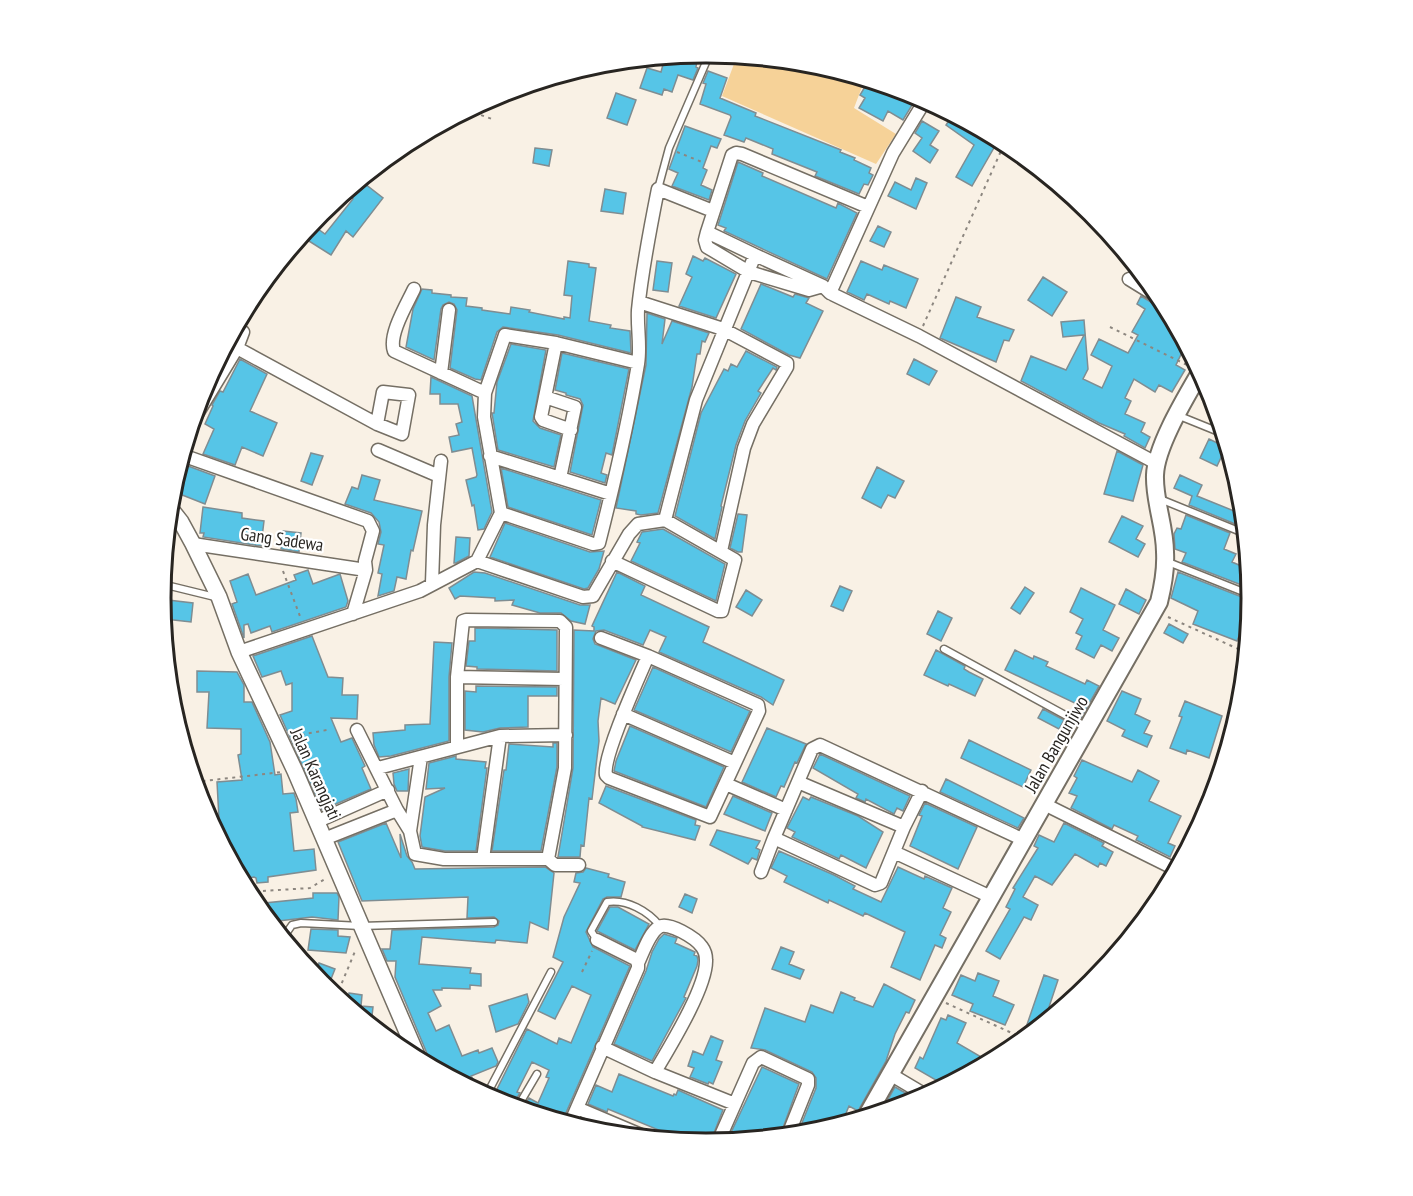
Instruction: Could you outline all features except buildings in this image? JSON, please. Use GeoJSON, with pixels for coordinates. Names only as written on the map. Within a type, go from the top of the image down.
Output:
{"type":"FeatureCollection","features":[{"type":"Feature","properties":{"kind":"main road","name":"Jalan Bangunjiwo"},"geometry":{"type":"LineString","coordinates":[[872,1107],[1159,602],[1166,551],[1157,498],[1156,463],[1161,447],[1195,381]]}},
{"type":"Feature","properties":{"kind":"street"},"geometry":{"type":"LineString","coordinates":[[826,290],[893,153],[920,108]]}},
{"type":"Feature","properties":{"kind":"street"},"geometry":{"type":"LineString","coordinates":[[826,290],[809,290],[749,272],[707,247],[705,240],[707,232],[732,155],[736,153],[868,207]]}},
{"type":"Feature","properties":{"kind":"street"},"geometry":{"type":"LineString","coordinates":[[501,513],[596,544],[599,543],[638,363],[639,302],[645,249],[658,189],[713,211]]}},
{"type":"Feature","properties":{"kind":"street"},"geometry":{"type":"LineString","coordinates":[[707,232],[919,336],[1156,463]]}},
{"type":"Feature","properties":{"kind":"street"},"geometry":{"type":"LineString","coordinates":[[665,520],[696,400],[755,255]]}},
{"type":"Feature","properties":{"kind":"street"},"geometry":{"type":"LineString","coordinates":[[1129,279],[1141,286]]}},
{"type":"Feature","properties":{"kind":"street"},"geometry":{"type":"LineString","coordinates":[[414,289],[394,334],[392,346],[394,351],[485,393]]}},
{"type":"Feature","properties":{"kind":"street"},"geometry":{"type":"LineString","coordinates":[[639,302],[723,329],[787,363],[787,367],[753,424],[747,440],[721,551]]}},
{"type":"Feature","properties":{"kind":"street"},"geometry":{"type":"LineString","coordinates":[[441,373],[449,310]]}},
{"type":"Feature","properties":{"kind":"street"},"geometry":{"type":"LineString","coordinates":[[220,377],[237,348],[243,332]]}},
{"type":"Feature","properties":{"kind":"street"},"geometry":{"type":"LineString","coordinates":[[239,652],[420,591],[477,561],[501,513],[484,417],[485,393],[505,335],[556,343],[638,363]]}},
{"type":"Feature","properties":{"kind":"street"},"geometry":{"type":"LineString","coordinates":[[556,343],[541,414],[543,420],[571,430]]}},
{"type":"Feature","properties":{"kind":"street"},"geometry":{"type":"LineString","coordinates":[[237,348],[377,424]]}},
{"type":"Feature","properties":{"kind":"street"},"geometry":{"type":"LineString","coordinates":[[545,397],[575,407],[561,478]]}},
{"type":"Feature","properties":{"kind":"street"},"geometry":{"type":"LineString","coordinates":[[378,450],[439,476]]}},
{"type":"Feature","properties":{"kind":"street"},"geometry":{"type":"LineString","coordinates":[[490,456],[611,494]]}},
{"type":"Feature","properties":{"kind":"street"},"geometry":{"type":"LineString","coordinates":[[191,458],[368,521],[373,531],[365,561],[366,570],[353,614]]}},
{"type":"Feature","properties":{"kind":"street"},"geometry":{"type":"LineString","coordinates":[[432,583],[433,534],[441,461]]}},
{"type":"Feature","properties":{"kind":"street","name":"Jalan Karangjati"},"geometry":{"type":"LineString","coordinates":[[178,518],[219,597],[239,652],[295,771],[413,1045]]}},
{"type":"Feature","properties":{"kind":"street"},"geometry":{"type":"LineString","coordinates":[[477,561],[584,597],[593,596],[612,561],[638,524],[665,520],[735,560],[722,610],[719,612],[612,561]]}},
{"type":"Feature","properties":{"kind":"street","name":"Gang Sadewa"},"geometry":{"type":"LineString","coordinates":[[193,544],[366,570]]}},
{"type":"Feature","properties":{"kind":"street"},"geometry":{"type":"LineString","coordinates":[[458,747],[457,677],[463,621],[560,621],[566,627],[565,768],[548,859]]}},
{"type":"Feature","properties":{"kind":"street"},"geometry":{"type":"LineString","coordinates":[[601,638],[648,656],[758,705],[759,711],[710,817],[609,778],[605,771],[623,714],[648,656]]}},
{"type":"Feature","properties":{"kind":"street"},"geometry":{"type":"LineString","coordinates":[[457,677],[564,679]]}},
{"type":"Feature","properties":{"kind":"street"},"geometry":{"type":"LineString","coordinates":[[623,714],[735,764]]}},
{"type":"Feature","properties":{"kind":"street"},"geometry":{"type":"LineString","coordinates":[[357,730],[410,831]]}},
{"type":"Feature","properties":{"kind":"street"},"geometry":{"type":"LineString","coordinates":[[378,768],[500,736],[566,735]]}},
{"type":"Feature","properties":{"kind":"street"},"geometry":{"type":"LineString","coordinates":[[483,859],[500,736]]}},
{"type":"Feature","properties":{"kind":"street"},"geometry":{"type":"LineString","coordinates":[[761,872],[812,749],[820,745],[1024,840]]}},
{"type":"Feature","properties":{"kind":"street"},"geometry":{"type":"LineString","coordinates":[[421,757],[410,831],[413,852],[417,856],[444,859],[548,859],[561,867],[579,865]]}},
{"type":"Feature","properties":{"kind":"street"},"geometry":{"type":"LineString","coordinates":[[798,782],[904,826]]}},
{"type":"Feature","properties":{"kind":"street"},"geometry":{"type":"LineString","coordinates":[[726,784],[786,810]]}},
{"type":"Feature","properties":{"kind":"street"},"geometry":{"type":"LineString","coordinates":[[316,822],[388,790]]}},
{"type":"Feature","properties":{"kind":"street"},"geometry":{"type":"LineString","coordinates":[[774,838],[875,885],[881,883],[904,826],[922,791]]}},
{"type":"Feature","properties":{"kind":"street"},"geometry":{"type":"LineString","coordinates":[[1044,804],[1170,866]]}},
{"type":"Feature","properties":{"kind":"street"},"geometry":{"type":"LineString","coordinates":[[324,839],[397,810]]}},
{"type":"Feature","properties":{"kind":"street"},"geometry":{"type":"LineString","coordinates":[[894,852],[991,897]]}},
{"type":"Feature","properties":{"kind":"street"},"geometry":{"type":"LineString","coordinates":[[573,1116],[638,968],[638,963],[660,926],[672,926],[698,942],[706,954],[706,961],[704,977],[679,1031],[655,1072]]}},
{"type":"Feature","properties":{"kind":"street"},"geometry":{"type":"LineString","coordinates":[[597,940],[635,959],[638,963]]}},
{"type":"Feature","properties":{"kind":"street"},"geometry":{"type":"LineString","coordinates":[[603,1047],[655,1072],[735,1104]]}},
{"type":"Feature","properties":{"kind":"street"},"geometry":{"type":"LineString","coordinates":[[722,1133],[753,1062],[758,1058],[765,1058],[806,1077],[808,1085],[792,1126]]}},
{"type":"Feature","properties":{"kind":"street"},"geometry":{"type":"LineString","coordinates":[[890,1074],[916,1090]]}},
{"type":"Feature","properties":{"kind":"street"},"geometry":{"type":"LineString","coordinates":[[577,1108],[612,1124]]}},
{"type":"Feature","properties":{"kind":"lane"},"geometry":{"type":"LineString","coordinates":[[658,189],[669,148],[706,63]]}},
{"type":"Feature","properties":{"kind":"lane"},"geometry":{"type":"LineString","coordinates":[[1178,415],[1214,430]]}},
{"type":"Feature","properties":{"kind":"lane"},"geometry":{"type":"LineString","coordinates":[[1157,498],[1237,530]]}},
{"type":"Feature","properties":{"kind":"lane"},"geometry":{"type":"LineString","coordinates":[[1165,560],[1242,591]]}},
{"type":"Feature","properties":{"kind":"lane"},"geometry":{"type":"LineString","coordinates":[[172,586],[219,597]]}},
{"type":"Feature","properties":{"kind":"lane"},"geometry":{"type":"LineString","coordinates":[[944,649],[1088,728]]}},
{"type":"Feature","properties":{"kind":"lane"},"geometry":{"type":"LineString","coordinates":[[597,940],[591,931],[607,902],[613,901],[638,908],[651,915],[660,926]]}},
{"type":"Feature","properties":{"kind":"lane"},"geometry":{"type":"LineString","coordinates":[[287,931],[292,925],[302,923],[362,928],[494,922]]}},
{"type":"Feature","properties":{"kind":"lane"},"geometry":{"type":"LineString","coordinates":[[491,1087],[551,972]]}},
{"type":"Feature","properties":{"kind":"lane"},"geometry":{"type":"LineString","coordinates":[[522,1100],[537,1074]]}},
{"type":"Feature","properties":{"kind":"path"},"geometry":{"type":"LineString","coordinates":[[479,114],[492,119]]}},
{"type":"Feature","properties":{"kind":"path"},"geometry":{"type":"LineString","coordinates":[[669,148],[702,162]]}},
{"type":"Feature","properties":{"kind":"path"},"geometry":{"type":"LineString","coordinates":[[919,336],[1001,151]]}},
{"type":"Feature","properties":{"kind":"path"},"geometry":{"type":"LineString","coordinates":[[1110,327],[1188,365]]}},
{"type":"Feature","properties":{"kind":"path"},"geometry":{"type":"LineString","coordinates":[[278,556],[305,630]]}},
{"type":"Feature","properties":{"kind":"path"},"geometry":{"type":"LineString","coordinates":[[1154,610],[1239,649]]}},
{"type":"Feature","properties":{"kind":"path"},"geometry":{"type":"LineString","coordinates":[[279,738],[327,730]]}},
{"type":"Feature","properties":{"kind":"path"},"geometry":{"type":"LineString","coordinates":[[204,781],[295,771]]}},
{"type":"Feature","properties":{"kind":"path"},"geometry":{"type":"LineString","coordinates":[[260,891],[310,888],[338,871]]}},
{"type":"Feature","properties":{"kind":"path"},"geometry":{"type":"LineString","coordinates":[[340,987],[362,928]]}},
{"type":"Feature","properties":{"kind":"path"},"geometry":{"type":"LineString","coordinates":[[582,972],[597,940]]}},
{"type":"Feature","properties":{"kind":"path"},"geometry":{"type":"LineString","coordinates":[[934,997],[1015,1035]]}},
{"type":"Feature","properties":{"kind":"shaded area"},"geometry":{"type":"Polygon","coordinates":[[[734,64],[811,73],[862,86],[854,108],[896,134],[876,164],[722,96],[734,64]]]}}]}
